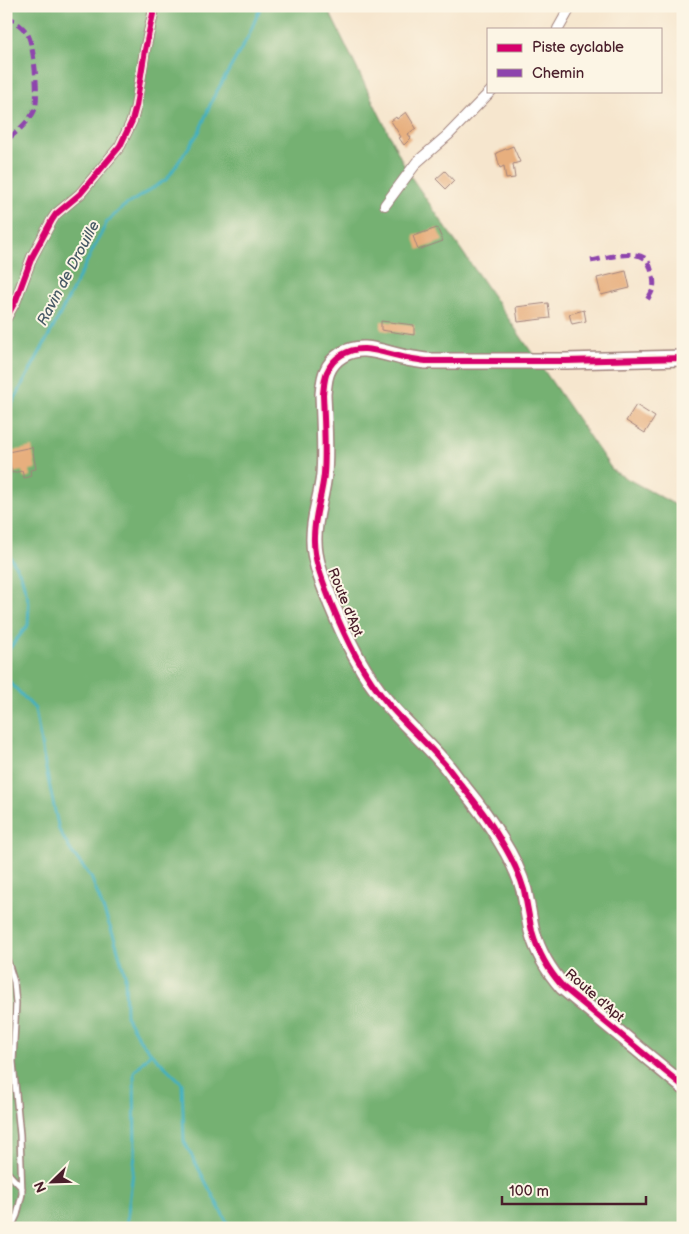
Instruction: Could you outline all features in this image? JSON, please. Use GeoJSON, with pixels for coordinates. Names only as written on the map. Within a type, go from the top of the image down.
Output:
{"type":"FeatureCollection","features":[{"type":"Feature","properties":{"kind":"main road","name":"Route d'Apt"},"geometry":{"type":"LineString","coordinates":[[683,358],[426,361],[364,349],[344,353],[330,366],[324,383],[324,474],[321,495],[315,515],[314,541],[315,552],[327,593],[341,628],[361,665],[388,704],[442,760],[500,839],[517,871],[524,891],[532,932],[551,973],[563,987],[683,1086]]}},
{"type":"Feature","properties":{"kind":"street"},"geometry":{"type":"LineString","coordinates":[[6,318],[16,300],[32,257],[52,220],[56,214],[80,194],[120,146],[136,106],[153,6]]}},
{"type":"Feature","properties":{"kind":"street"},"geometry":{"type":"LineString","coordinates":[[559,28],[572,6]]}},
{"type":"Feature","properties":{"kind":"street"},"geometry":{"type":"LineString","coordinates":[[385,205],[417,162],[448,135],[490,92]]}},
{"type":"Feature","properties":{"kind":"lane"},"geometry":{"type":"LineString","coordinates":[[6,956],[14,982],[16,1004],[13,1062],[20,1135],[22,1188],[21,1204],[11,1228]]}},
{"type":"Feature","properties":{"kind":"lane"},"geometry":{"type":"LineString","coordinates":[[6,1171],[22,1188]]}},
{"type":"Feature","properties":{"kind":"green space"},"geometry":{"type":"Polygon","coordinates":[[[6,6],[335,6],[328,9],[407,171],[613,471],[683,509],[683,1228],[6,1228],[6,6]]]}},
{"type":"Feature","properties":{"kind":"building"},"geometry":{"type":"Polygon","coordinates":[[[406,112],[416,128],[408,134],[411,138],[404,145],[391,121],[406,112]]]}},
{"type":"Feature","properties":{"kind":"building"},"geometry":{"type":"Polygon","coordinates":[[[513,146],[520,162],[513,164],[515,178],[506,179],[504,166],[500,168],[496,153],[513,146]]]}},
{"type":"Feature","properties":{"kind":"building"},"geometry":{"type":"Polygon","coordinates":[[[445,171],[454,181],[446,189],[436,179],[445,171]]]}},
{"type":"Feature","properties":{"kind":"building"},"geometry":{"type":"Polygon","coordinates":[[[437,228],[443,241],[418,250],[413,236],[437,228]]]}},
{"type":"Feature","properties":{"kind":"building"},"geometry":{"type":"Polygon","coordinates":[[[626,271],[630,288],[601,295],[597,278],[626,271]]]}},
{"type":"Feature","properties":{"kind":"building"},"geometry":{"type":"Polygon","coordinates":[[[548,303],[550,318],[518,322],[516,307],[548,303]]]}},
{"type":"Feature","properties":{"kind":"building"},"geometry":{"type":"Polygon","coordinates":[[[584,310],[586,321],[572,324],[569,314],[584,310]]]}},
{"type":"Feature","properties":{"kind":"building"},"geometry":{"type":"Polygon","coordinates":[[[381,321],[414,325],[414,335],[381,330],[381,321]]]}},
{"type":"Feature","properties":{"kind":"building"},"geometry":{"type":"Polygon","coordinates":[[[636,405],[655,417],[645,433],[626,421],[636,405]]]}},
{"type":"Feature","properties":{"kind":"building"},"geometry":{"type":"Polygon","coordinates":[[[32,447],[36,469],[30,470],[31,476],[24,478],[22,471],[12,473],[8,452],[32,447]]]}},
{"type":"Feature","properties":{"kind":"waterway","name":"Ravin de Drouille"},"geometry":{"type":"LineString","coordinates":[[6,415],[107,222],[123,207],[167,179],[199,132],[213,98],[248,37],[261,6]]}},
{"type":"Feature","properties":{"kind":"waterway","name":"Ravin de Drouille"},"geometry":{"type":"LineString","coordinates":[[6,550],[21,575],[29,603],[28,625],[6,653]]}},
{"type":"Feature","properties":{"kind":"waterway","name":"Ravin de Drouille"},"geometry":{"type":"LineString","coordinates":[[6,678],[35,709],[59,830],[71,851],[91,877],[115,940],[125,974],[126,1016],[140,1040],[182,1083],[184,1141],[230,1228]]}},
{"type":"Feature","properties":{"kind":"waterway"},"geometry":{"type":"LineString","coordinates":[[126,1228],[135,1155],[134,1072],[151,1053]]}},
{"type":"Feature","properties":{"kind":"marked path"},"geometry":{"type":"LineString","coordinates":[[6,15],[23,28],[30,39],[36,82],[36,103],[33,113],[23,126],[6,140]]}},
{"type":"Feature","properties":{"kind":"marked path"},"geometry":{"type":"LineString","coordinates":[[591,261],[627,254],[641,256],[646,259],[651,270],[654,285],[645,303]]}},
{"type":"Feature","properties":{"kind":"cycle path"},"geometry":{"type":"LineString","coordinates":[[6,318],[16,300],[32,257],[52,220],[56,214],[80,194],[120,146],[132,121],[153,6]]}},
{"type":"Feature","properties":{"kind":"cycle path"},"geometry":{"type":"LineString","coordinates":[[683,358],[566,361],[426,361],[365,349],[353,350],[342,354],[333,362],[324,383],[324,474],[315,524],[314,541],[318,565],[331,603],[363,669],[389,705],[435,753],[477,805],[507,851],[522,883],[534,939],[548,968],[563,987],[683,1086]]}}]}
